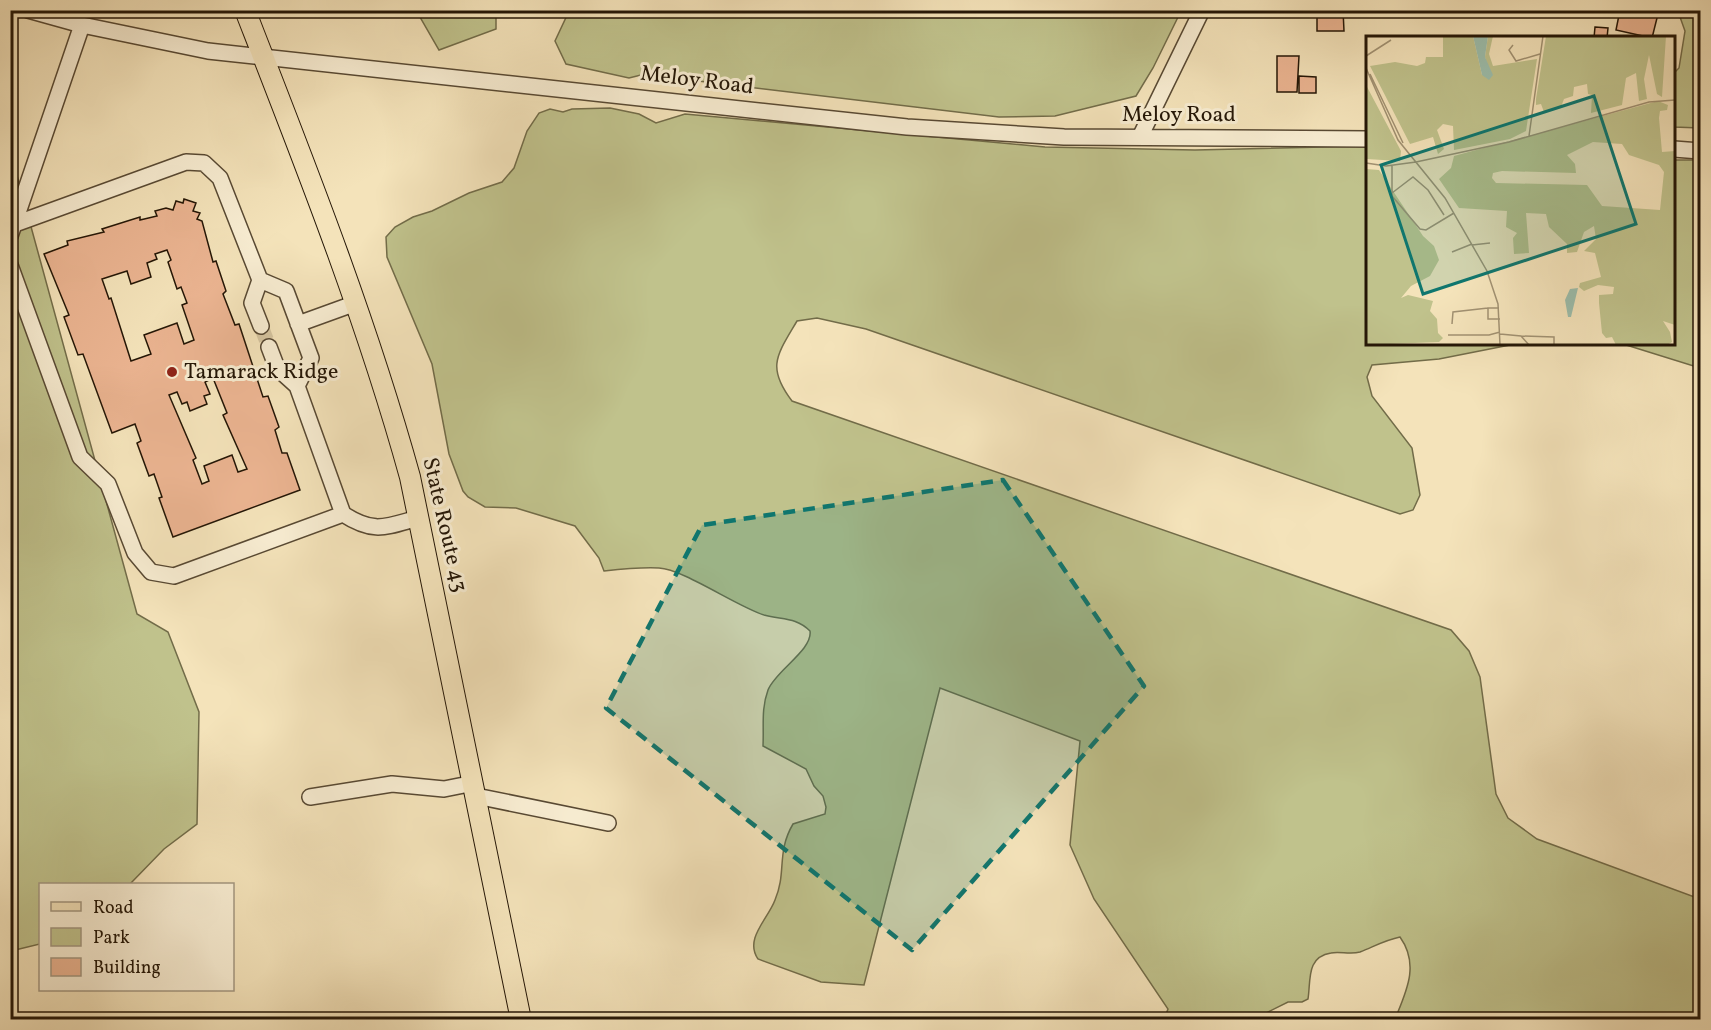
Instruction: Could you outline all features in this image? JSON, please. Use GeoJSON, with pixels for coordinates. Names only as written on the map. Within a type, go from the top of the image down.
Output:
{"type":"FeatureCollection","features":[{"type":"Feature","properties":{"kind":"main road","name":"State Route 43"},"geometry":{"type":"LineString","coordinates":[[244,10],[356,303],[386,390],[418,518],[521,1020]]}},
{"type":"Feature","properties":{"kind":"street","name":"Meloy Road"},"geometry":{"type":"LineString","coordinates":[[28,10],[82,25],[208,51],[907,127],[987,134],[1366,139]]}},
{"type":"Feature","properties":{"kind":"street"},"geometry":{"type":"LineString","coordinates":[[1140,137],[1202,10]]}},
{"type":"Feature","properties":{"kind":"street"},"geometry":{"type":"LineString","coordinates":[[13,230],[82,25]]}},
{"type":"Feature","properties":{"kind":"street"},"geometry":{"type":"LineString","coordinates":[[1675,149],[1701,151]]}},
{"type":"Feature","properties":{"kind":"street"},"geometry":{"type":"LineString","coordinates":[[13,230],[186,162],[204,163],[220,178],[260,280],[252,303],[261,326]]}},
{"type":"Feature","properties":{"kind":"street"},"geometry":{"type":"LineString","coordinates":[[10,266],[80,457],[108,484],[135,553],[151,572],[174,576],[343,514]]}},
{"type":"Feature","properties":{"kind":"street"},"geometry":{"type":"LineString","coordinates":[[260,280],[286,291],[311,358],[297,386]]}},
{"type":"Feature","properties":{"kind":"street"},"geometry":{"type":"LineString","coordinates":[[298,324],[356,303]]}},
{"type":"Feature","properties":{"kind":"street"},"geometry":{"type":"LineString","coordinates":[[269,347],[277,368],[297,386],[343,514],[362,526],[380,529],[418,518]]}},
{"type":"Feature","properties":{"kind":"street"},"geometry":{"type":"LineString","coordinates":[[310,797],[392,784],[444,789],[475,789],[608,824]]}},
{"type":"Feature","properties":{"kind":"highlighted area"},"geometry":{"type":"Polygon","coordinates":[[[1003,480],[1144,686],[912,950],[606,708],[702,525],[1003,480]]]}},
{"type":"Feature","properties":{"kind":"green space"},"geometry":{"type":"Polygon","coordinates":[[[569,10],[1181,11],[1153,68],[1136,96],[1055,116],[999,117],[698,81],[657,71],[629,78],[566,64],[555,41],[569,10]]]}},
{"type":"Feature","properties":{"kind":"green space"},"geometry":{"type":"Polygon","coordinates":[[[421,11],[496,11],[496,29],[439,50],[420,17],[421,11]]]}},
{"type":"Feature","properties":{"kind":"green space"},"geometry":{"type":"Polygon","coordinates":[[[1687,11],[1700,11],[1700,128],[1675,127],[1675,72],[1679,68],[1685,31],[1680,17],[1687,11]]]}},
{"type":"Feature","properties":{"kind":"green space"},"geometry":{"type":"Polygon","coordinates":[[[610,108],[639,114],[656,123],[685,114],[1045,147],[1195,150],[1366,146],[1366,345],[1510,345],[1439,359],[1372,365],[1367,377],[1372,396],[1412,448],[1420,495],[1413,510],[1400,514],[866,329],[817,318],[797,321],[777,361],[779,379],[792,401],[1451,630],[1469,651],[1480,677],[1496,794],[1508,818],[1537,839],[1700,899],[1700,1019],[1395,1019],[1407,989],[1410,968],[1406,947],[1400,937],[1360,952],[1323,955],[1317,959],[1311,970],[1308,999],[1302,1002],[1288,1002],[1254,1019],[1164,1019],[1168,1009],[1094,899],[1070,845],[1080,741],[940,688],[864,985],[821,982],[758,959],[754,952],[755,937],[779,890],[783,853],[788,834],[793,824],[825,814],[823,796],[814,786],[806,769],[763,746],[764,711],[768,690],[778,675],[806,646],[810,631],[794,621],[752,610],[682,574],[669,570],[645,568],[604,571],[599,558],[575,526],[516,508],[485,507],[468,497],[463,491],[449,454],[432,364],[387,257],[386,237],[395,227],[469,193],[502,182],[514,168],[527,131],[539,113],[550,109],[563,112],[572,109],[610,108]]]}},
{"type":"Feature","properties":{"kind":"green space"},"geometry":{"type":"Polygon","coordinates":[[[10,150],[137,614],[168,632],[199,712],[197,824],[164,849],[131,883],[39,883],[39,944],[11,951],[10,150]]]}},
{"type":"Feature","properties":{"kind":"green space"},"geometry":{"type":"Polygon","coordinates":[[[1675,160],[1700,160],[1700,368],[1626,345],[1675,345],[1675,160]]]}},
{"type":"Feature","properties":{"kind":"building"},"geometry":{"type":"Polygon","coordinates":[[[1317,10],[1343,10],[1344,31],[1317,31],[1317,10]]]}},
{"type":"Feature","properties":{"kind":"building"},"geometry":{"type":"Polygon","coordinates":[[[1620,10],[1659,10],[1652,36],[1616,30],[1620,10]]]}},
{"type":"Feature","properties":{"kind":"building"},"geometry":{"type":"Polygon","coordinates":[[[1595,27],[1608,28],[1607,36],[1594,36],[1595,27]]]}},
{"type":"Feature","properties":{"kind":"building"},"geometry":{"type":"Polygon","coordinates":[[[1277,56],[1299,56],[1297,92],[1277,92],[1277,56]]]}},
{"type":"Feature","properties":{"kind":"building"},"geometry":{"type":"Polygon","coordinates":[[[1299,76],[1316,77],[1316,93],[1299,93],[1299,76]]]}},
{"type":"Feature","properties":{"kind":"building","name":"Tamarack Ridge"},"geometry":{"type":"Polygon","coordinates":[[[184,199],[196,203],[193,211],[200,213],[197,219],[202,221],[213,262],[216,261],[226,291],[223,294],[235,325],[239,324],[263,397],[268,396],[279,427],[275,430],[282,453],[287,453],[300,490],[173,537],[159,498],[162,497],[154,474],[149,476],[137,443],[141,441],[135,424],[112,433],[83,354],[78,355],[64,317],[69,315],[44,254],[68,245],[67,241],[104,232],[102,229],[140,217],[140,220],[157,216],[155,211],[166,208],[173,210],[176,201],[183,203],[184,199]],[[167,250],[155,254],[157,259],[147,263],[151,277],[131,284],[127,271],[102,279],[109,299],[111,298],[131,361],[151,354],[144,335],[177,323],[184,344],[194,340],[182,305],[187,303],[181,287],[177,289],[168,262],[171,260],[167,250]],[[213,378],[205,382],[210,394],[204,396],[207,404],[190,411],[187,402],[182,404],[177,392],[169,395],[196,458],[193,460],[202,484],[209,481],[204,466],[232,455],[238,472],[247,469],[223,415],[227,413],[213,378]]]}},
{"type":"Feature","properties":{"kind":"tunnel"},"geometry":{"type":"LineString","coordinates":[[261,326],[269,347]]}},
{"type":"Feature","properties":{"kind":"place","name":"Tamarack Ridge"},"geometry":{"type":"Point","coordinates":[172,372]}}]}
